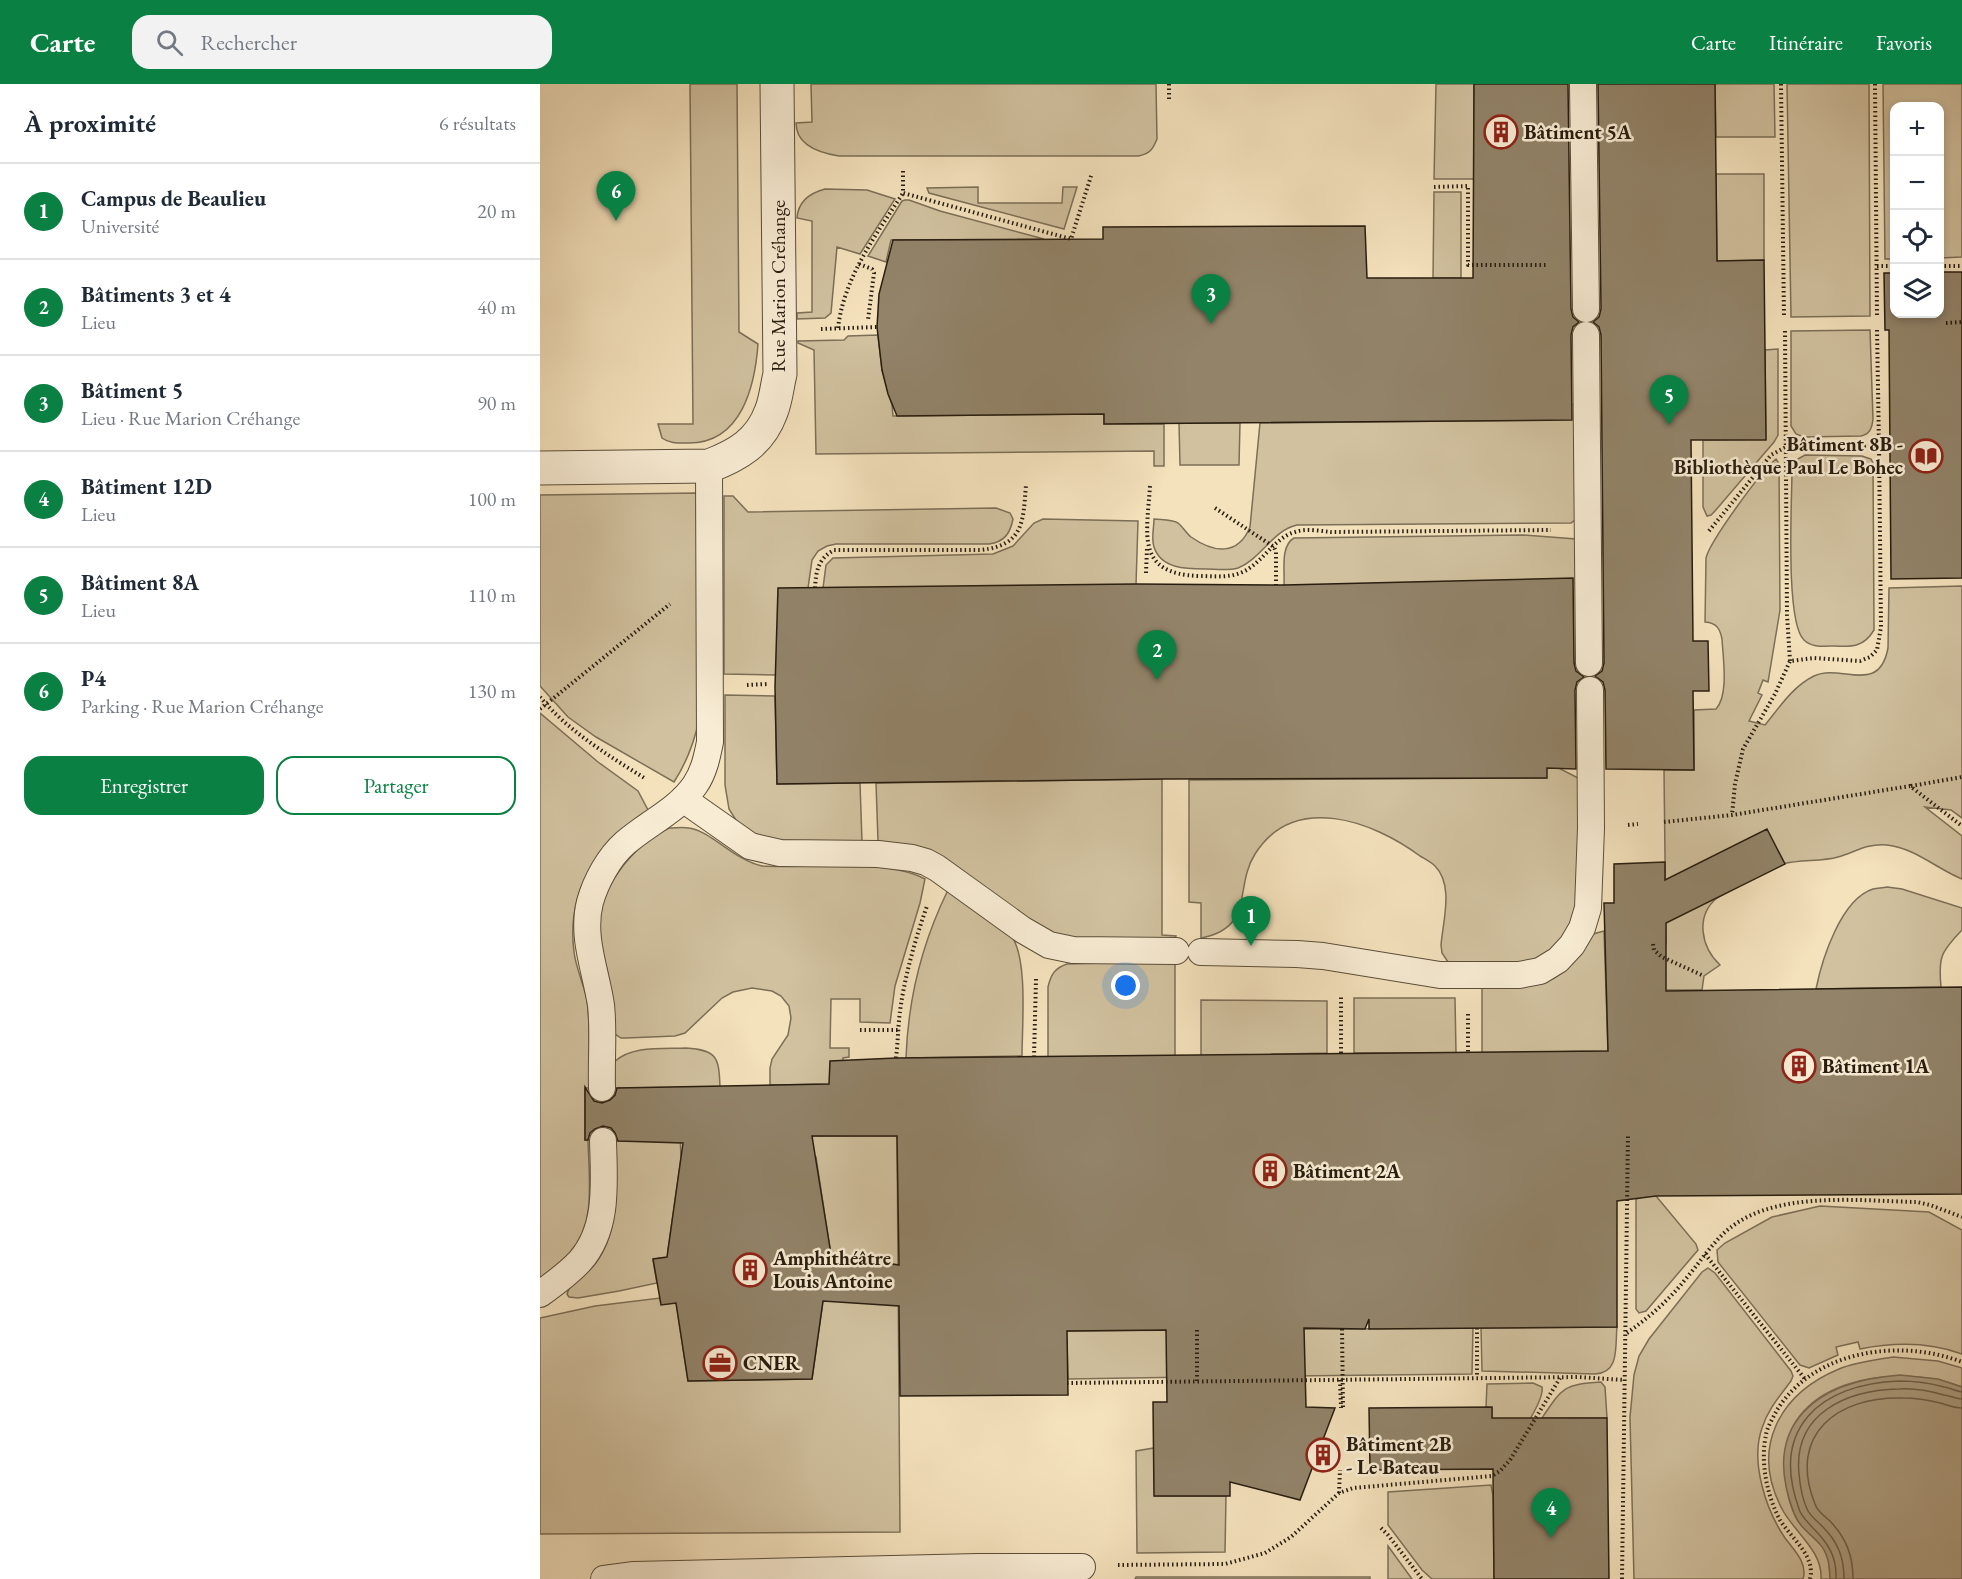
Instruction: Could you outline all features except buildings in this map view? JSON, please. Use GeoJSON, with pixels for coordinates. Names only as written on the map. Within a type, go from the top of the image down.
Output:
{"type":"FeatureCollection","features":[{"type":"Feature","properties":{"kind":"street","name":"Rue Marion Créhange"},"geometry":{"type":"LineString","coordinates":[[540,468],[709,466],[735,456],[757,437],[771,412],[780,374],[777,84]]}},
{"type":"Feature","properties":{"kind":"lane"},"geometry":{"type":"LineString","coordinates":[[1583,84],[1586,309]]}},
{"type":"Feature","properties":{"kind":"lane"},"geometry":{"type":"LineString","coordinates":[[1586,334],[1589,663]]}},
{"type":"Feature","properties":{"kind":"lane"},"geometry":{"type":"LineString","coordinates":[[602,1088],[601,1008],[587,928],[590,902],[609,861],[624,844],[683,799],[696,784],[705,767],[710,742],[709,466]]}},
{"type":"Feature","properties":{"kind":"lane"},"geometry":{"type":"LineString","coordinates":[[1201,952],[1323,956],[1440,975],[1519,975],[1540,971],[1558,960],[1572,945],[1582,928],[1588,908],[1591,828],[1590,690]]}},
{"type":"Feature","properties":{"kind":"lane"},"geometry":{"type":"LineString","coordinates":[[683,799],[750,846],[765,851],[894,855],[926,862],[1023,930],[1054,947],[1074,950],[1176,951]]}},
{"type":"Feature","properties":{"kind":"lane"},"geometry":{"type":"LineString","coordinates":[[540,1294],[565,1276],[581,1260],[595,1237],[604,1193],[603,1141]]}},
{"type":"Feature","properties":{"kind":"lane"},"geometry":{"type":"LineString","coordinates":[[604,1579],[633,1575],[978,1567],[1082,1567]]}},
{"type":"Feature","properties":{"kind":"path"},"geometry":{"type":"LineString","coordinates":[[1169,84],[1169,99]]}},
{"type":"Feature","properties":{"kind":"path"},"geometry":{"type":"LineString","coordinates":[[1781,84],[1784,317]]}},
{"type":"Feature","properties":{"kind":"path"},"geometry":{"type":"LineString","coordinates":[[1875,84],[1877,316]]}},
{"type":"Feature","properties":{"kind":"path"},"geometry":{"type":"LineString","coordinates":[[838,328],[840,308],[859,264],[903,193],[903,171]]}},
{"type":"Feature","properties":{"kind":"path"},"geometry":{"type":"LineString","coordinates":[[903,193],[1071,239],[1092,173]]}},
{"type":"Feature","properties":{"kind":"path"},"geometry":{"type":"LineString","coordinates":[[1434,187],[1468,186],[1468,265],[1565,265],[1585,279]]}},
{"type":"Feature","properties":{"kind":"path"},"geometry":{"type":"LineString","coordinates":[[859,264],[872,269],[874,273],[868,320]]}},
{"type":"Feature","properties":{"kind":"path"},"geometry":{"type":"LineString","coordinates":[[1877,266],[1890,266]]}},
{"type":"Feature","properties":{"kind":"path"},"geometry":{"type":"LineString","coordinates":[[1944,266],[1962,266]]}},
{"type":"Feature","properties":{"kind":"path"},"geometry":{"type":"LineString","coordinates":[[1946,322],[1962,322]]}},
{"type":"Feature","properties":{"kind":"path"},"geometry":{"type":"LineString","coordinates":[[848,328],[877,327]]}},
{"type":"Feature","properties":{"kind":"path"},"geometry":{"type":"LineString","coordinates":[[1790,661],[1814,658],[1860,661],[1870,657],[1877,650],[1881,627],[1877,330]]}},
{"type":"Feature","properties":{"kind":"path"},"geometry":{"type":"LineString","coordinates":[[1732,815],[1736,776],[1743,749],[1775,694],[1790,661],[1787,615],[1785,331]]}},
{"type":"Feature","properties":{"kind":"path"},"geometry":{"type":"LineString","coordinates":[[1709,531],[1771,455],[1786,447],[1880,446]]}},
{"type":"Feature","properties":{"kind":"path"},"geometry":{"type":"LineString","coordinates":[[815,588],[816,570],[820,561],[834,550],[981,550],[997,548],[1010,542],[1024,519],[1026,485]]}},
{"type":"Feature","properties":{"kind":"path"},"geometry":{"type":"LineString","coordinates":[[1146,573],[1150,486]]}},
{"type":"Feature","properties":{"kind":"path"},"geometry":{"type":"LineString","coordinates":[[1215,508],[1274,547],[1276,585]]}},
{"type":"Feature","properties":{"kind":"path"},"geometry":{"type":"LineString","coordinates":[[1147,538],[1151,555],[1171,572],[1183,575],[1224,576],[1241,573],[1293,532],[1304,530],[1332,532],[1588,530]]}},
{"type":"Feature","properties":{"kind":"path"},"geometry":{"type":"LineString","coordinates":[[540,709],[711,572]]}},
{"type":"Feature","properties":{"kind":"path"},"geometry":{"type":"LineString","coordinates":[[540,697],[561,718],[617,761],[683,799]]}},
{"type":"Feature","properties":{"kind":"path"},"geometry":{"type":"LineString","coordinates":[[1664,822],[1732,815],[1962,777]]}},
{"type":"Feature","properties":{"kind":"path"},"geometry":{"type":"LineString","coordinates":[[1910,786],[1962,826]]}},
{"type":"Feature","properties":{"kind":"path"},"geometry":{"type":"LineString","coordinates":[[896,1058],[905,979],[915,941],[941,871]]}},
{"type":"Feature","properties":{"kind":"path"},"geometry":{"type":"LineString","coordinates":[[1653,944],[1654,950],[1662,957],[1704,976]]}},
{"type":"Feature","properties":{"kind":"path"},"geometry":{"type":"LineString","coordinates":[[1341,985],[1341,1053]]}},
{"type":"Feature","properties":{"kind":"path"},"geometry":{"type":"LineString","coordinates":[[1034,1056],[1035,1000]]}},
{"type":"Feature","properties":{"kind":"path"},"geometry":{"type":"LineString","coordinates":[[860,1030],[898,1030]]}},
{"type":"Feature","properties":{"kind":"path"},"geometry":{"type":"LineString","coordinates":[[1622,1579],[1628,1134]]}},
{"type":"Feature","properties":{"kind":"path"},"geometry":{"type":"LineString","coordinates":[[1626,1334],[1653,1314],[1724,1233],[1757,1212],[1778,1206],[1820,1201],[1917,1202],[1962,1217]]}},
{"type":"Feature","properties":{"kind":"path"},"geometry":{"type":"LineString","coordinates":[[1705,1254],[1805,1379]]}},
{"type":"Feature","properties":{"kind":"path"},"geometry":{"type":"LineString","coordinates":[[1477,1328],[1477,1377]]}},
{"type":"Feature","properties":{"kind":"path"},"geometry":{"type":"LineString","coordinates":[[1340,1380],[1342,1408],[1342,1329]]}},
{"type":"Feature","properties":{"kind":"path"},"geometry":{"type":"LineString","coordinates":[[1197,1330],[1197,1381]]}},
{"type":"Feature","properties":{"kind":"path"},"geometry":{"type":"LineString","coordinates":[[1810,1579],[1809,1559],[1780,1519],[1772,1502],[1765,1476],[1766,1434],[1786,1395],[1819,1370],[1834,1363],[1876,1352],[1913,1350],[1935,1353],[1962,1362]]}},
{"type":"Feature","properties":{"kind":"path"},"geometry":{"type":"LineString","coordinates":[[1067,1383],[1477,1377],[1578,1377],[1624,1380]]}},
{"type":"Feature","properties":{"kind":"path"},"geometry":{"type":"LineString","coordinates":[[1082,1567],[1225,1564],[1265,1552],[1291,1537],[1339,1493],[1370,1486],[1492,1476],[1500,1472],[1510,1460],[1560,1378]]}},
{"type":"Feature","properties":{"kind":"path"},"geometry":{"type":"LineString","coordinates":[[1339,1493],[1340,1470]]}},
{"type":"Feature","properties":{"kind":"path"},"geometry":{"type":"LineString","coordinates":[[1381,1528],[1422,1579]]}},
{"type":"Feature","properties":{"kind":"shaded area"},"geometry":{"type":"Polygon","coordinates":[[[690,84],[737,84],[739,332],[758,344],[749,393],[733,422],[722,433],[707,440],[678,443],[662,438],[658,424],[693,424],[690,84]]]}},
{"type":"Feature","properties":{"kind":"shaded area"},"geometry":{"type":"Polygon","coordinates":[[[811,84],[1156,84],[1157,139],[1150,150],[1138,156],[839,156],[810,147],[797,131],[796,123],[812,122],[811,84]]]}},
{"type":"Feature","properties":{"kind":"shaded area"},"geometry":{"type":"Polygon","coordinates":[[[1436,84],[1474,84],[1474,179],[1434,179],[1436,84]]]}},
{"type":"Feature","properties":{"kind":"shaded area"},"geometry":{"type":"Polygon","coordinates":[[[1715,84],[1774,84],[1775,137],[1716,137],[1715,84]]]}},
{"type":"Feature","properties":{"kind":"shaded area"},"geometry":{"type":"Polygon","coordinates":[[[1787,84],[1869,84],[1870,316],[1791,317],[1787,84]]]}},
{"type":"Feature","properties":{"kind":"shaded area"},"geometry":{"type":"Polygon","coordinates":[[[1883,84],[1962,84],[1962,257],[1944,258],[1944,102],[1890,102],[1890,259],[1885,259],[1883,84]]]}},
{"type":"Feature","properties":{"kind":"shaded area"},"geometry":{"type":"Polygon","coordinates":[[[1716,174],[1764,174],[1764,260],[1717,261],[1716,174]]]}},
{"type":"Feature","properties":{"kind":"shaded area"},"geometry":{"type":"Polygon","coordinates":[[[978,187],[978,203],[1062,203],[1063,187],[1077,187],[1064,229],[929,193],[927,188],[978,187]]]}},
{"type":"Feature","properties":{"kind":"shaded area"},"geometry":{"type":"Polygon","coordinates":[[[825,189],[867,190],[895,199],[860,254],[837,247],[831,313],[825,318],[797,319],[797,313],[812,312],[812,221],[797,218],[798,212],[806,199],[825,189]]]}},
{"type":"Feature","properties":{"kind":"shaded area"},"geometry":{"type":"Polygon","coordinates":[[[1434,192],[1461,192],[1461,278],[1433,278],[1434,192]]]}},
{"type":"Feature","properties":{"kind":"shaded area"},"geometry":{"type":"Polygon","coordinates":[[[902,201],[1044,239],[891,240],[886,262],[868,256],[902,201]]]}},
{"type":"Feature","properties":{"kind":"shaded area"},"geometry":{"type":"Polygon","coordinates":[[[1870,330],[1873,419],[1870,430],[1861,436],[1804,437],[1796,434],[1791,426],[1791,331],[1870,330]]]}},
{"type":"Feature","properties":{"kind":"shaded area"},"geometry":{"type":"Polygon","coordinates":[[[878,335],[882,370],[893,416],[1087,414],[1103,336],[1104,424],[1164,424],[1164,466],[1154,466],[1154,451],[816,454],[814,350],[798,341],[844,340],[848,336],[878,335]]]}},
{"type":"Feature","properties":{"kind":"shaded area"},"geometry":{"type":"Polygon","coordinates":[[[1778,349],[1778,435],[1715,511],[1707,516],[1703,507],[1703,440],[1766,439],[1765,350],[1778,349]]]}},
{"type":"Feature","properties":{"kind":"shaded area"},"geometry":{"type":"Polygon","coordinates":[[[1557,399],[1574,405],[1575,520],[1571,523],[1297,525],[1274,538],[1246,564],[1230,569],[1190,569],[1168,564],[1157,554],[1154,547],[1154,519],[1175,522],[1191,537],[1217,549],[1232,547],[1245,536],[1250,527],[1260,423],[1545,420],[1557,399]]]}},
{"type":"Feature","properties":{"kind":"shaded area"},"geometry":{"type":"Polygon","coordinates":[[[1179,423],[1240,423],[1239,465],[1180,465],[1179,423]]]}},
{"type":"Feature","properties":{"kind":"shaded area"},"geometry":{"type":"Polygon","coordinates":[[[1805,455],[1862,456],[1871,459],[1873,463],[1874,630],[1866,640],[1857,645],[1814,645],[1804,640],[1798,629],[1794,610],[1791,560],[1792,470],[1796,460],[1805,455]]]}},
{"type":"Feature","properties":{"kind":"shaded area"},"geometry":{"type":"Polygon","coordinates":[[[1776,459],[1779,464],[1780,610],[1768,682],[1763,680],[1758,693],[1762,695],[1749,721],[1765,725],[1793,691],[1814,676],[1825,673],[1868,675],[1876,671],[1883,662],[1888,648],[1889,588],[1962,586],[1962,818],[1951,810],[1925,807],[1962,836],[1962,879],[1916,854],[1887,845],[1868,847],[1831,859],[1783,864],[1717,898],[1710,905],[1703,922],[1703,932],[1708,949],[1720,965],[1704,976],[1702,990],[1638,990],[1666,943],[1664,770],[1694,770],[1694,710],[1716,709],[1723,695],[1721,635],[1715,625],[1705,622],[1706,558],[1737,506],[1776,459]]]}},
{"type":"Feature","properties":{"kind":"shaded area"},"geometry":{"type":"Polygon","coordinates":[[[697,493],[699,720],[690,752],[674,782],[596,737],[568,717],[540,686],[540,495],[697,493]]]}},
{"type":"Feature","properties":{"kind":"shaded area"},"geometry":{"type":"Polygon","coordinates":[[[724,496],[733,496],[748,512],[996,508],[1010,513],[1013,519],[1006,536],[989,544],[836,544],[827,546],[818,551],[812,560],[808,588],[776,675],[724,674],[724,496]]]}},
{"type":"Feature","properties":{"kind":"shaded area"},"geometry":{"type":"Polygon","coordinates":[[[1043,519],[1138,521],[1136,585],[823,588],[826,565],[833,558],[993,554],[1013,546],[1034,523],[1043,519]]]}},
{"type":"Feature","properties":{"kind":"shaded area"},"geometry":{"type":"Polygon","coordinates":[[[1523,535],[1576,539],[1579,663],[1547,663],[1284,585],[1285,553],[1294,538],[1523,535]]]}},
{"type":"Feature","properties":{"kind":"shaded area"},"geometry":{"type":"Polygon","coordinates":[[[725,695],[775,696],[777,784],[860,783],[862,842],[766,840],[739,825],[729,809],[725,785],[725,695]]]}},
{"type":"Feature","properties":{"kind":"shaded area"},"geometry":{"type":"Polygon","coordinates":[[[540,713],[598,762],[638,791],[648,810],[614,837],[601,853],[589,870],[575,908],[574,952],[586,995],[589,1022],[589,1088],[585,1088],[585,1140],[588,1140],[589,1201],[584,1231],[570,1258],[540,1280],[540,713]]]}},
{"type":"Feature","properties":{"kind":"shaded area"},"geometry":{"type":"Polygon","coordinates":[[[1547,762],[1580,779],[1577,918],[1562,943],[1536,962],[1518,964],[1448,962],[1442,953],[1441,945],[1446,893],[1441,874],[1435,866],[1380,832],[1334,819],[1312,818],[1291,823],[1271,835],[1255,854],[1249,867],[1236,916],[1218,933],[1201,938],[1201,903],[1189,902],[1189,780],[1546,778],[1547,762]]]}},
{"type":"Feature","properties":{"kind":"shaded area"},"geometry":{"type":"Polygon","coordinates":[[[1162,779],[1162,935],[1176,936],[1175,939],[1083,939],[1055,934],[898,844],[878,841],[876,783],[1162,779]]]}},
{"type":"Feature","properties":{"kind":"shaded area"},"geometry":{"type":"Polygon","coordinates":[[[669,828],[697,830],[742,858],[762,866],[867,866],[908,872],[925,879],[895,986],[890,1023],[860,1022],[860,999],[831,999],[830,1048],[849,1048],[849,1057],[843,1058],[842,1084],[770,1085],[772,1059],[788,1035],[791,1018],[789,1006],[781,996],[772,991],[752,988],[733,992],[722,998],[685,1033],[675,1036],[621,1038],[615,1034],[608,974],[599,934],[603,901],[619,871],[630,858],[655,836],[669,828]]]}},
{"type":"Feature","properties":{"kind":"shaded area"},"geometry":{"type":"Polygon","coordinates":[[[1887,887],[1902,889],[1962,908],[1962,930],[1942,956],[1941,987],[1816,989],[1828,947],[1842,917],[1862,895],[1873,889],[1887,887]]]}},
{"type":"Feature","properties":{"kind":"shaded area"},"geometry":{"type":"Polygon","coordinates":[[[948,890],[1012,937],[1017,948],[1023,994],[1022,1056],[906,1058],[910,1014],[918,972],[931,930],[948,890]]]}},
{"type":"Feature","properties":{"kind":"shaded area"},"geometry":{"type":"Polygon","coordinates":[[[1604,931],[1608,1051],[1482,1053],[1482,986],[1520,986],[1547,981],[1559,975],[1569,966],[1593,934],[1604,931]]]}},
{"type":"Feature","properties":{"kind":"shaded area"},"geometry":{"type":"Polygon","coordinates":[[[1175,961],[1175,1056],[1048,1057],[1048,987],[1052,975],[1059,967],[1067,964],[1175,961]]]}},
{"type":"Feature","properties":{"kind":"shaded area"},"geometry":{"type":"Polygon","coordinates":[[[1354,998],[1455,998],[1456,1053],[1354,1053],[1354,998]]]}},
{"type":"Feature","properties":{"kind":"shaded area"},"geometry":{"type":"Polygon","coordinates":[[[1201,1000],[1327,1001],[1327,1053],[1201,1056],[1201,1000]]]}},
{"type":"Feature","properties":{"kind":"shaded area"},"geometry":{"type":"Polygon","coordinates":[[[686,1048],[704,1051],[714,1057],[719,1069],[720,1087],[615,1088],[614,1062],[621,1057],[639,1050],[686,1048]]]}},
{"type":"Feature","properties":{"kind":"shaded area"},"geometry":{"type":"Polygon","coordinates":[[[680,1134],[681,1158],[668,1250],[674,1285],[660,1258],[653,1260],[657,1283],[578,1298],[569,1297],[567,1294],[569,1289],[595,1264],[610,1236],[616,1189],[614,1141],[628,1141],[628,1137],[680,1134]]]}},
{"type":"Feature","properties":{"kind":"shaded area"},"geometry":{"type":"Polygon","coordinates":[[[804,1136],[897,1136],[900,1532],[540,1534],[540,1318],[595,1306],[660,1298],[661,1304],[676,1303],[688,1381],[812,1379],[823,1301],[839,1301],[846,1256],[838,1255],[834,1283],[827,1281],[830,1249],[816,1157],[803,1156],[804,1136]]]}},
{"type":"Feature","properties":{"kind":"shaded area"},"geometry":{"type":"Polygon","coordinates":[[[1640,1196],[1656,1196],[1696,1244],[1698,1250],[1646,1311],[1639,1313],[1636,1309],[1636,1199],[1640,1196]]]}},
{"type":"Feature","properties":{"kind":"shaded area"},"geometry":{"type":"Polygon","coordinates":[[[1820,1206],[1929,1212],[1962,1230],[1962,1354],[1937,1347],[1912,1344],[1860,1349],[1858,1342],[1836,1347],[1838,1355],[1809,1368],[1800,1365],[1718,1262],[1717,1250],[1725,1243],[1772,1217],[1820,1206]]]}},
{"type":"Feature","properties":{"kind":"shaded area"},"geometry":{"type":"Polygon","coordinates":[[[1708,1268],[1715,1273],[1793,1376],[1765,1421],[1759,1441],[1758,1456],[1766,1500],[1778,1527],[1802,1562],[1803,1579],[1634,1579],[1630,1417],[1634,1375],[1639,1356],[1649,1339],[1702,1272],[1708,1268]]]}},
{"type":"Feature","properties":{"kind":"shaded area"},"geometry":{"type":"Polygon","coordinates":[[[1617,1327],[1615,1357],[1609,1369],[1603,1372],[1595,1374],[1482,1371],[1481,1328],[1617,1327]]]}},
{"type":"Feature","properties":{"kind":"shaded area"},"geometry":{"type":"Polygon","coordinates":[[[1473,1328],[1472,1374],[1202,1377],[1201,1330],[1473,1328]]]}},
{"type":"Feature","properties":{"kind":"shaded area"},"geometry":{"type":"Polygon","coordinates":[[[1192,1330],[1192,1377],[1068,1379],[1067,1340],[1063,1331],[1192,1330]]]}},
{"type":"Feature","properties":{"kind":"shaded area"},"geometry":{"type":"Polygon","coordinates":[[[1893,1357],[1938,1361],[1962,1368],[1962,1387],[1935,1379],[1905,1376],[1874,1378],[1845,1385],[1820,1397],[1800,1416],[1788,1441],[1786,1485],[1795,1516],[1824,1548],[1829,1561],[1830,1579],[1821,1579],[1813,1551],[1782,1509],[1773,1486],[1769,1465],[1770,1444],[1776,1426],[1786,1408],[1800,1393],[1818,1380],[1852,1365],[1893,1357]]]}},
{"type":"Feature","properties":{"kind":"shaded area"},"geometry":{"type":"Polygon","coordinates":[[[1601,1382],[1605,1387],[1607,1418],[1542,1418],[1554,1400],[1571,1386],[1601,1382]]]}},
{"type":"Feature","properties":{"kind":"shaded area"},"geometry":{"type":"Polygon","coordinates":[[[1533,1383],[1542,1387],[1537,1405],[1515,1442],[1493,1469],[1492,1408],[1486,1407],[1487,1384],[1533,1383]]]}},
{"type":"Feature","properties":{"kind":"shaded area"},"geometry":{"type":"Polygon","coordinates":[[[1154,1448],[1155,1496],[1226,1496],[1225,1552],[1137,1553],[1136,1451],[1154,1448]]]}},
{"type":"Feature","properties":{"kind":"shaded area"},"geometry":{"type":"Polygon","coordinates":[[[1491,1485],[1494,1579],[1432,1579],[1422,1570],[1388,1525],[1388,1492],[1491,1485]]]}},
{"type":"Feature","properties":{"kind":"shaded area"},"geometry":{"type":"Polygon","coordinates":[[[1388,1546],[1412,1579],[1388,1579],[1388,1546]]]}},
{"type":"Feature","properties":{"kind":"shaded area"},"geometry":{"type":"Polygon","coordinates":[[[1136,1577],[1370,1577],[1370,1579],[1135,1579],[1136,1577]]]}},
{"type":"Feature","properties":{"kind":"water"},"geometry":{"type":"Polygon","coordinates":[[[1900,1375],[1938,1379],[1962,1387],[1962,1579],[1830,1579],[1826,1554],[1822,1546],[1799,1522],[1794,1513],[1785,1481],[1784,1454],[1791,1431],[1803,1412],[1821,1398],[1844,1386],[1870,1379],[1900,1375]]]}},
{"type":"Feature","properties":{"kind":"place","name":"Bâtiment 5A"},"geometry":{"type":"Point","coordinates":[1501,132]}},
{"type":"Feature","properties":{"kind":"place","name":"P4"},"geometry":{"type":"Point","coordinates":[616,221]}},
{"type":"Feature","properties":{"kind":"place","name":"Bâtiment 5"},"geometry":{"type":"Point","coordinates":[1211,324]}},
{"type":"Feature","properties":{"kind":"place","name":"Bâtiment 8A"},"geometry":{"type":"Point","coordinates":[1669,425]}},
{"type":"Feature","properties":{"kind":"place","name":"Bâtiment 8B - Bibliothèque Paul Le Bohec"},"geometry":{"type":"Point","coordinates":[1926,456]}},
{"type":"Feature","properties":{"kind":"place","name":"Bâtiments 3 et 4"},"geometry":{"type":"Point","coordinates":[1157,680]}},
{"type":"Feature","properties":{"kind":"place","name":"Campus de Beaulieu"},"geometry":{"type":"Point","coordinates":[1251,946]}},
{"type":"Feature","properties":{"kind":"place","name":"Bâtiment 1A"},"geometry":{"type":"Point","coordinates":[1799,1066]}},
{"type":"Feature","properties":{"kind":"place","name":"Bâtiment 2A"},"geometry":{"type":"Point","coordinates":[1270,1171]}},
{"type":"Feature","properties":{"kind":"place","name":"Amphithéâtre Louis Antoine"},"geometry":{"type":"Point","coordinates":[750,1270]}},
{"type":"Feature","properties":{"kind":"place","name":"CNER"},"geometry":{"type":"Point","coordinates":[720,1363]}},
{"type":"Feature","properties":{"kind":"place","name":"Bâtiment 2B - Le Bateau"},"geometry":{"type":"Point","coordinates":[1323,1455]}},
{"type":"Feature","properties":{"kind":"place","name":"Bâtiment 12D"},"geometry":{"type":"Point","coordinates":[1551,1538]}}]}
